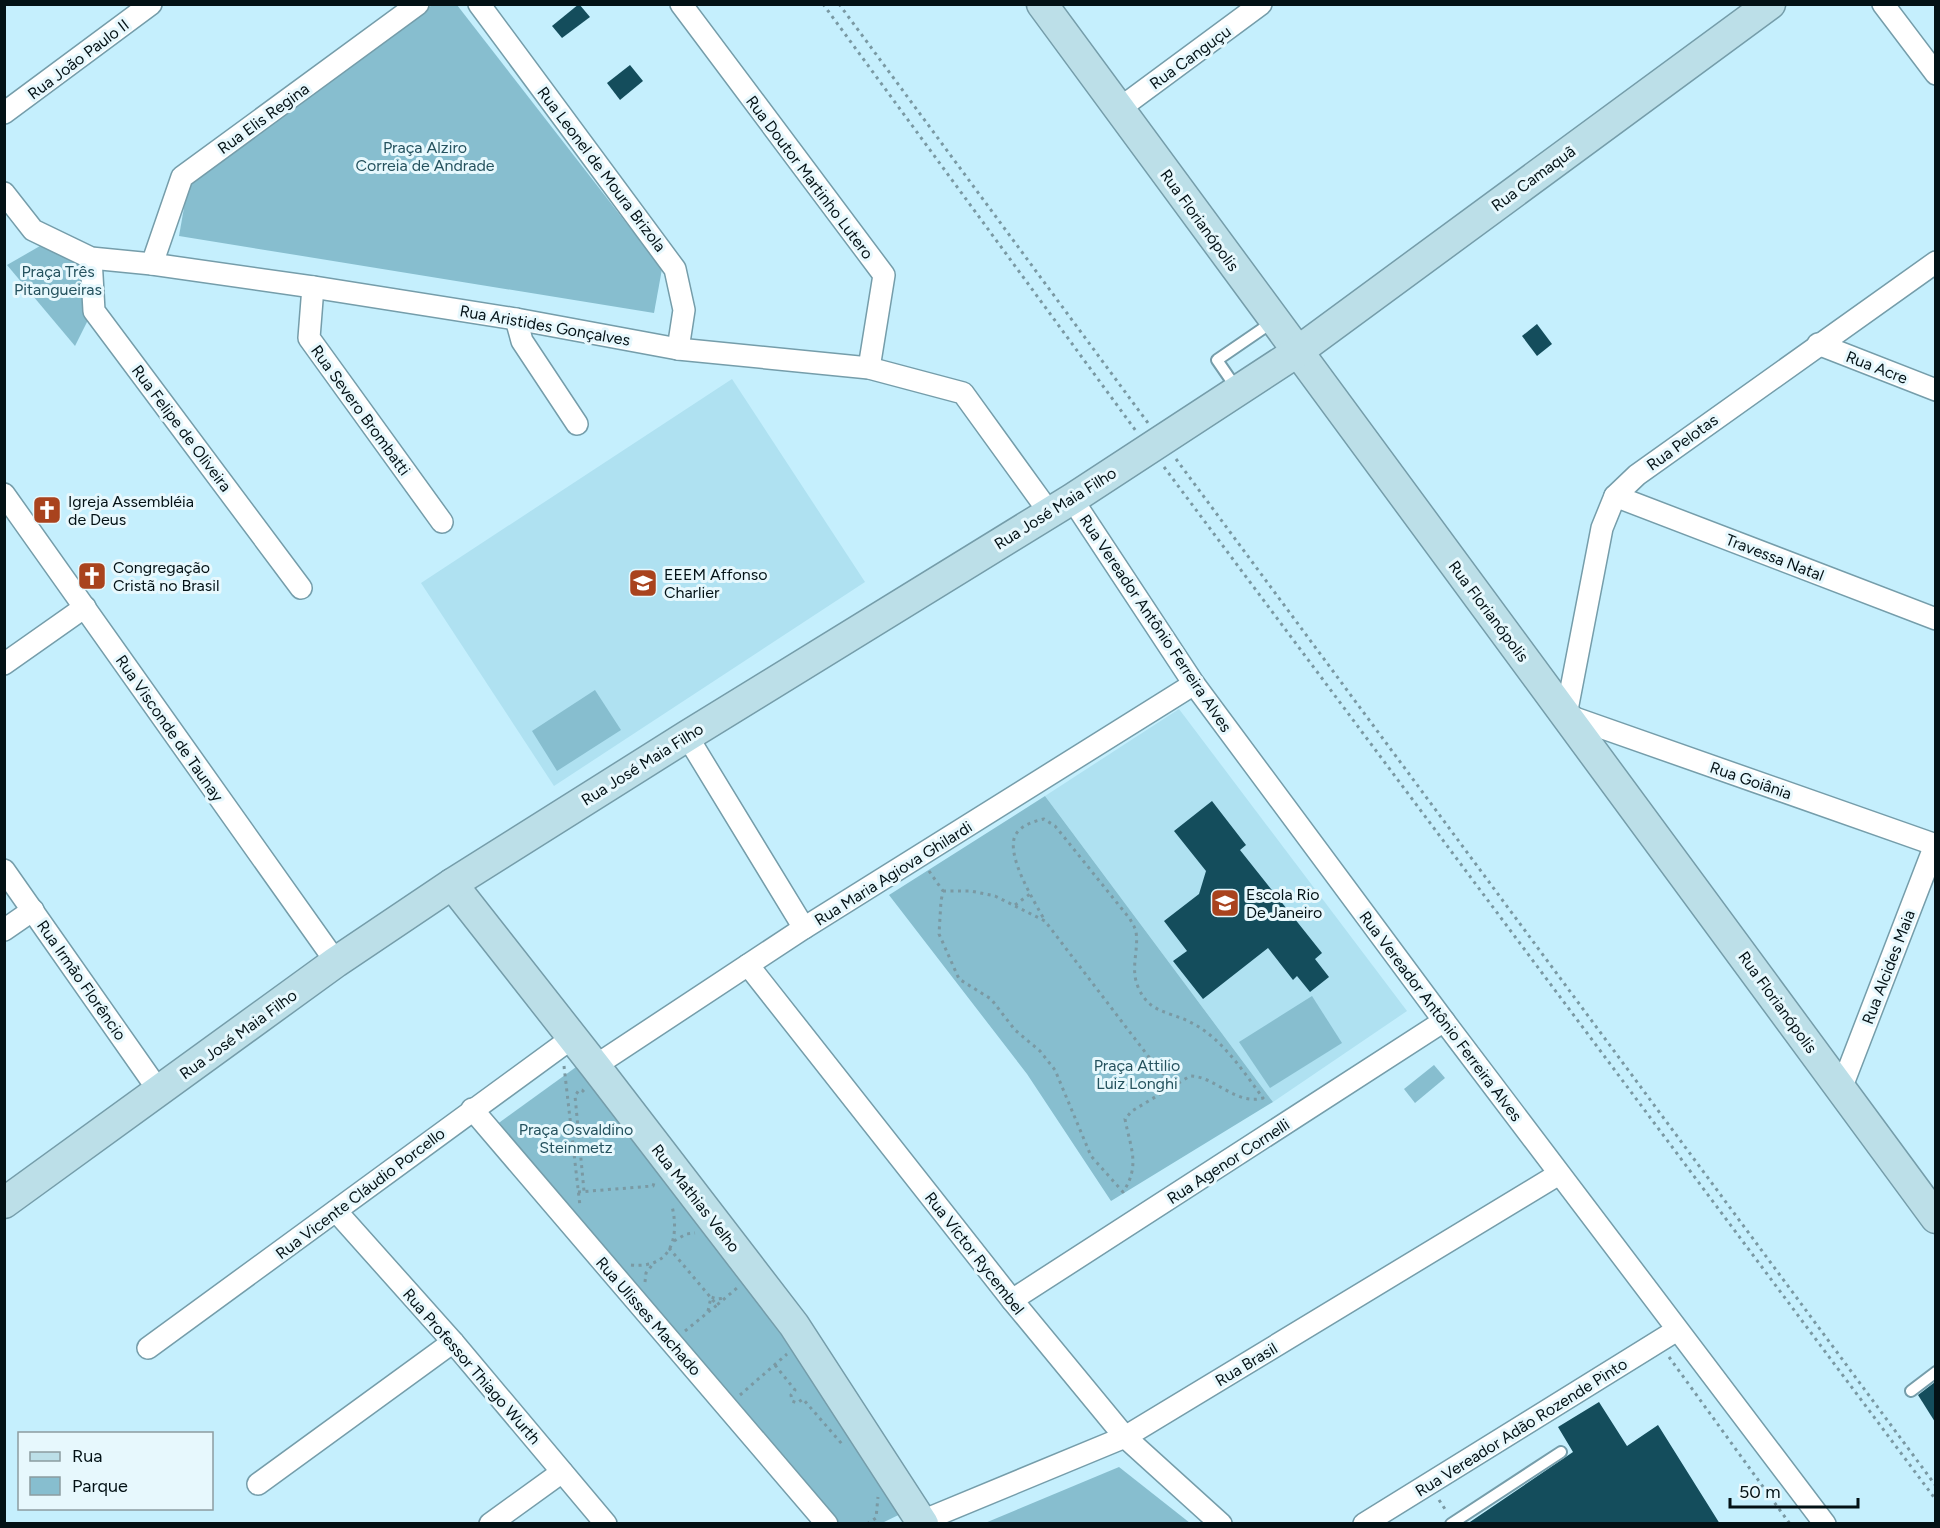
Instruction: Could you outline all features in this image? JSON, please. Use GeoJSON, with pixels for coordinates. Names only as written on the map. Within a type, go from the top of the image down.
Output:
{"type":"FeatureCollection","features":[{"type":"Feature","properties":{"kind":"street","name":"Rua João Paulo II"},"geometry":{"type":"LineString","coordinates":[[4,113],[151,4]]}},
{"type":"Feature","properties":{"kind":"street","name":"Rua Elis Regina"},"geometry":{"type":"LineString","coordinates":[[152,264],[182,177],[417,4]]}},
{"type":"Feature","properties":{"kind":"street","name":"Rua Leonel de Moura Brizola"},"geometry":{"type":"LineString","coordinates":[[479,4],[675,269],[684,310],[678,349]]}},
{"type":"Feature","properties":{"kind":"street","name":"Rua Doutor Martinho Lutero"},"geometry":{"type":"LineString","coordinates":[[681,4],[884,275],[869,368]]}},
{"type":"Feature","properties":{"kind":"street","name":"Rua Florianópolis"},"geometry":{"type":"LineString","coordinates":[[1042,4],[1935,1218]]}},
{"type":"Feature","properties":{"kind":"street","name":"Rua Canguçu"},"geometry":{"type":"LineString","coordinates":[[1119,109],[1261,4]]}},
{"type":"Feature","properties":{"kind":"street","name":"Rua Camaquã"},"geometry":{"type":"LineString","coordinates":[[1297,352],[1770,4]]}},
{"type":"Feature","properties":{"kind":"street"},"geometry":{"type":"LineString","coordinates":[[1883,4],[1935,74]]}},
{"type":"Feature","properties":{"kind":"street","name":"Rua Aristides Gonçalves"},"geometry":{"type":"LineString","coordinates":[[4,193],[33,230],[91,258],[152,264],[313,287],[516,319],[678,349],[869,368],[963,393],[1061,505]]}},
{"type":"Feature","properties":{"kind":"street","name":"Rua Felipe de Oliveira"},"geometry":{"type":"LineString","coordinates":[[91,258],[94,311],[301,588]]}},
{"type":"Feature","properties":{"kind":"street","name":"Rua Pelotas"},"geometry":{"type":"LineString","coordinates":[[1566,715],[1602,528],[1615,496],[1637,475],[1935,262]]}},
{"type":"Feature","properties":{"kind":"street","name":"Rua Severo Brombatti"},"geometry":{"type":"LineString","coordinates":[[313,287],[309,338],[442,522]]}},
{"type":"Feature","properties":{"kind":"street"},"geometry":{"type":"LineString","coordinates":[[516,319],[522,341],[577,424]]}},
{"type":"Feature","properties":{"kind":"street","name":"Rua Acre"},"geometry":{"type":"LineString","coordinates":[[1818,344],[1935,390]]}},
{"type":"Feature","properties":{"kind":"street","name":"Rua José Maia Filho"},"geometry":{"type":"LineString","coordinates":[[4,1203],[336,962],[452,884],[1061,505],[1297,352]]}},
{"type":"Feature","properties":{"kind":"street","name":"Rua Visconde de Taunay"},"geometry":{"type":"LineString","coordinates":[[4,494],[336,962]]}},
{"type":"Feature","properties":{"kind":"street","name":"Travessa Natal"},"geometry":{"type":"LineString","coordinates":[[1615,496],[1935,619]]}},
{"type":"Feature","properties":{"kind":"street","name":"Rua Vereador Antônio Ferreira Alves"},"geometry":{"type":"LineString","coordinates":[[1061,505],[1444,1021],[1825,1524]]}},
{"type":"Feature","properties":{"kind":"street"},"geometry":{"type":"LineString","coordinates":[[4,664],[85,607]]}},
{"type":"Feature","properties":{"kind":"street","name":"Rua Maria Agiova Ghilardi"},"geometry":{"type":"LineString","coordinates":[[595,1065],[804,928],[1194,684]]}},
{"type":"Feature","properties":{"kind":"street","name":"Rua Goiânia"},"geometry":{"type":"LineString","coordinates":[[1566,715],[1935,845]]}},
{"type":"Feature","properties":{"kind":"street"},"geometry":{"type":"LineString","coordinates":[[687,736],[804,928]]}},
{"type":"Feature","properties":{"kind":"street","name":"Rua Alcides Maia"},"geometry":{"type":"LineString","coordinates":[[1841,1089],[1935,845]]}},
{"type":"Feature","properties":{"kind":"street","name":"Rua Irmão Florêncio"},"geometry":{"type":"LineString","coordinates":[[4,870],[159,1091]]}},
{"type":"Feature","properties":{"kind":"street","name":"Rua Mathias Velho"},"geometry":{"type":"LineString","coordinates":[[452,884],[568,1050],[595,1065],[794,1325],[921,1523]]}},
{"type":"Feature","properties":{"kind":"street"},"geometry":{"type":"LineString","coordinates":[[4,930],[33,910]]}},
{"type":"Feature","properties":{"kind":"street","name":"Rua Víctor Rycembel"},"geometry":{"type":"LineString","coordinates":[[748,964],[1012,1300],[1125,1437],[1221,1524]]}},
{"type":"Feature","properties":{"kind":"street","name":"Rua Agenor Cornelli"},"geometry":{"type":"LineString","coordinates":[[1012,1300],[1444,1021]]}},
{"type":"Feature","properties":{"kind":"street","name":"Rua Vicente Cláudio Porcello"},"geometry":{"type":"LineString","coordinates":[[148,1348],[472,1109],[568,1050]]}},
{"type":"Feature","properties":{"kind":"street","name":"Rua Ulisses Machado"},"geometry":{"type":"LineString","coordinates":[[472,1109],[827,1524]]}},
{"type":"Feature","properties":{"kind":"street","name":"Rua Brasil"},"geometry":{"type":"LineString","coordinates":[[921,1523],[1125,1437],[1559,1174]]}},
{"type":"Feature","properties":{"kind":"street","name":"Rua Professor Thiago Wurth"},"geometry":{"type":"LineString","coordinates":[[336,1211],[453,1342],[606,1524]]}},
{"type":"Feature","properties":{"kind":"street","name":"Rua Vereador Adão Rozende Pinto"},"geometry":{"type":"LineString","coordinates":[[1364,1524],[1677,1330]]}},
{"type":"Feature","properties":{"kind":"street"},"geometry":{"type":"LineString","coordinates":[[258,1484],[453,1342]]}},
{"type":"Feature","properties":{"kind":"street"},"geometry":{"type":"LineString","coordinates":[[490,1524],[562,1472]]}},
{"type":"Feature","properties":{"kind":"lane"},"geometry":{"type":"LineString","coordinates":[[1239,390],[1217,360],[1274,321]]}},
{"type":"Feature","properties":{"kind":"lane"},"geometry":{"type":"LineString","coordinates":[[1911,1391],[1935,1372]]}},
{"type":"Feature","properties":{"kind":"lane"},"geometry":{"type":"LineString","coordinates":[[1451,1524],[1561,1452]]}},
{"type":"Feature","properties":{"kind":"path"},"geometry":{"type":"LineString","coordinates":[[823,4],[1935,1486]]}},
{"type":"Feature","properties":{"kind":"path"},"geometry":{"type":"LineString","coordinates":[[839,4],[1156,445],[1935,1500]]}},
{"type":"Feature","properties":{"kind":"path"},"geometry":{"type":"LineString","coordinates":[[944,891],[941,901],[939,934],[959,979],[991,999],[1015,1030],[1049,1060],[1091,1156],[1123,1192],[1129,1183],[1134,1163],[1133,1148],[1125,1119],[1132,1111],[1190,1076],[1199,1076],[1239,1096],[1256,1100],[1263,1098],[1206,1031],[1188,1021],[1155,1009],[1138,988],[1134,972],[1136,932],[1130,919],[1055,826],[1044,819],[1025,826],[1017,833],[1013,842],[1016,862],[1045,921],[1158,1069],[1168,1079],[1178,1082]]}},
{"type":"Feature","properties":{"kind":"path"},"geometry":{"type":"LineString","coordinates":[[919,858],[944,891]]}},
{"type":"Feature","properties":{"kind":"path"},"geometry":{"type":"LineString","coordinates":[[944,891],[970,891],[994,896],[1045,921]]}},
{"type":"Feature","properties":{"kind":"path"},"geometry":{"type":"LineString","coordinates":[[1015,905],[1023,901],[1030,893]]}},
{"type":"Feature","properties":{"kind":"path"},"geometry":{"type":"LineString","coordinates":[[568,1050],[580,1209],[573,1201]]}},
{"type":"Feature","properties":{"kind":"path"},"geometry":{"type":"LineString","coordinates":[[1158,1069],[1161,1092]]}},
{"type":"Feature","properties":{"kind":"path"},"geometry":{"type":"LineString","coordinates":[[584,1191],[576,1118],[576,1093],[582,1089],[589,1099]]}},
{"type":"Feature","properties":{"kind":"path"},"geometry":{"type":"LineString","coordinates":[[578,1192],[632,1186],[650,1187],[655,1184],[653,1180]]}},
{"type":"Feature","properties":{"kind":"path"},"geometry":{"type":"LineString","coordinates":[[670,1201],[676,1228],[674,1241]]}},
{"type":"Feature","properties":{"kind":"path"},"geometry":{"type":"LineString","coordinates":[[646,1287],[646,1273],[674,1241],[686,1234],[696,1233]]}},
{"type":"Feature","properties":{"kind":"path"},"geometry":{"type":"LineString","coordinates":[[669,1248],[717,1305]]}},
{"type":"Feature","properties":{"kind":"path"},"geometry":{"type":"LineString","coordinates":[[628,1265],[645,1266],[655,1262]]}},
{"type":"Feature","properties":{"kind":"path"},"geometry":{"type":"LineString","coordinates":[[684,1332],[744,1283]]}},
{"type":"Feature","properties":{"kind":"path"},"geometry":{"type":"LineString","coordinates":[[711,1297],[726,1298]]}},
{"type":"Feature","properties":{"kind":"path"},"geometry":{"type":"LineString","coordinates":[[706,1314],[711,1297]]}},
{"type":"Feature","properties":{"kind":"path"},"geometry":{"type":"LineString","coordinates":[[684,1325],[693,1325]]}},
{"type":"Feature","properties":{"kind":"path"},"geometry":{"type":"LineString","coordinates":[[738,1396],[793,1349]]}},
{"type":"Feature","properties":{"kind":"path"},"geometry":{"type":"LineString","coordinates":[[1662,1356],[1669,1357],[1790,1524]]}},
{"type":"Feature","properties":{"kind":"path"},"geometry":{"type":"LineString","coordinates":[[775,1365],[795,1390],[791,1395],[792,1401],[797,1403],[803,1399],[848,1452]]}},
{"type":"Feature","properties":{"kind":"shaded area","name":"EEEM Affonso Charlier"},"geometry":{"type":"Polygon","coordinates":[[[732,379],[865,582],[554,786],[421,583],[732,379]]]}},
{"type":"Feature","properties":{"kind":"shaded area","name":"Escola Rio De Janeiro"},"geometry":{"type":"Polygon","coordinates":[[[1179,709],[1407,1011],[1273,1102],[1045,796],[1179,709]]]}},
{"type":"Feature","properties":{"kind":"green space","name":"Praça Alziro Correia de Andrade"},"geometry":{"type":"Polygon","coordinates":[[[432,5],[457,5],[662,269],[654,313],[179,236],[188,185],[432,5]]]}},
{"type":"Feature","properties":{"kind":"green space","name":"Praça Três Pitangueiras"},"geometry":{"type":"Polygon","coordinates":[[[40,246],[84,257],[91,314],[75,346],[7,265],[40,246]]]}},
{"type":"Feature","properties":{"kind":"green space"},"geometry":{"type":"Polygon","coordinates":[[[595,690],[621,730],[557,771],[532,731],[595,690]]]}},
{"type":"Feature","properties":{"kind":"green space","name":"Praça Attilio Luiz Longhi"},"geometry":{"type":"Polygon","coordinates":[[[1045,796],[1273,1102],[1111,1201],[1027,1074],[889,895],[1045,796]]]}},
{"type":"Feature","properties":{"kind":"green space"},"geometry":{"type":"Polygon","coordinates":[[[1312,996],[1342,1043],[1270,1088],[1239,1042],[1312,996]]]}},
{"type":"Feature","properties":{"kind":"green space","name":"Praça Osvaldino Steinmetz"},"geometry":{"type":"Polygon","coordinates":[[[583,1062],[913,1508],[882,1523],[834,1523],[496,1125],[583,1062]]]}},
{"type":"Feature","properties":{"kind":"green space"},"geometry":{"type":"Polygon","coordinates":[[[1434,1065],[1445,1078],[1415,1103],[1404,1089],[1434,1065]]]}},
{"type":"Feature","properties":{"kind":"green space"},"geometry":{"type":"Polygon","coordinates":[[[1119,1467],[1190,1523],[985,1523],[1119,1467]]]}},
{"type":"Feature","properties":{"kind":"building"},"geometry":{"type":"Polygon","coordinates":[[[579,4],[590,17],[562,38],[552,26],[579,4]]]}},
{"type":"Feature","properties":{"kind":"building"},"geometry":{"type":"Polygon","coordinates":[[[630,65],[643,81],[620,100],[607,83],[630,65]]]}},
{"type":"Feature","properties":{"kind":"building"},"geometry":{"type":"Polygon","coordinates":[[[1537,324],[1552,344],[1537,356],[1522,336],[1537,324]]]}},
{"type":"Feature","properties":{"kind":"building"},"geometry":{"type":"Polygon","coordinates":[[[1212,801],[1246,845],[1240,850],[1322,953],[1315,959],[1329,977],[1310,992],[1297,976],[1293,980],[1268,948],[1203,999],[1173,961],[1187,951],[1164,921],[1199,894],[1206,871],[1174,831],[1212,801]]]}},
{"type":"Feature","properties":{"kind":"building"},"geometry":{"type":"Polygon","coordinates":[[[1935,1382],[1935,1422],[1918,1395],[1935,1382]]]}},
{"type":"Feature","properties":{"kind":"building"},"geometry":{"type":"Polygon","coordinates":[[[1599,1402],[1627,1446],[1658,1425],[1720,1524],[1467,1524],[1573,1452],[1558,1427],[1599,1402]]]}},
{"type":"Feature","properties":{"kind":"place","name":"Igreja Assembléia de Deus"},"geometry":{"type":"Point","coordinates":[47,510]}},
{"type":"Feature","properties":{"kind":"place","name":"Congregação Cristã no Brasil"},"geometry":{"type":"Point","coordinates":[92,576]}},
{"type":"Feature","properties":{"kind":"place","name":"EEEM Affonso Charlier"},"geometry":{"type":"Point","coordinates":[643,583]}},
{"type":"Feature","properties":{"kind":"place","name":"Escola Rio De Janeiro"},"geometry":{"type":"Point","coordinates":[1225,903]}}]}
